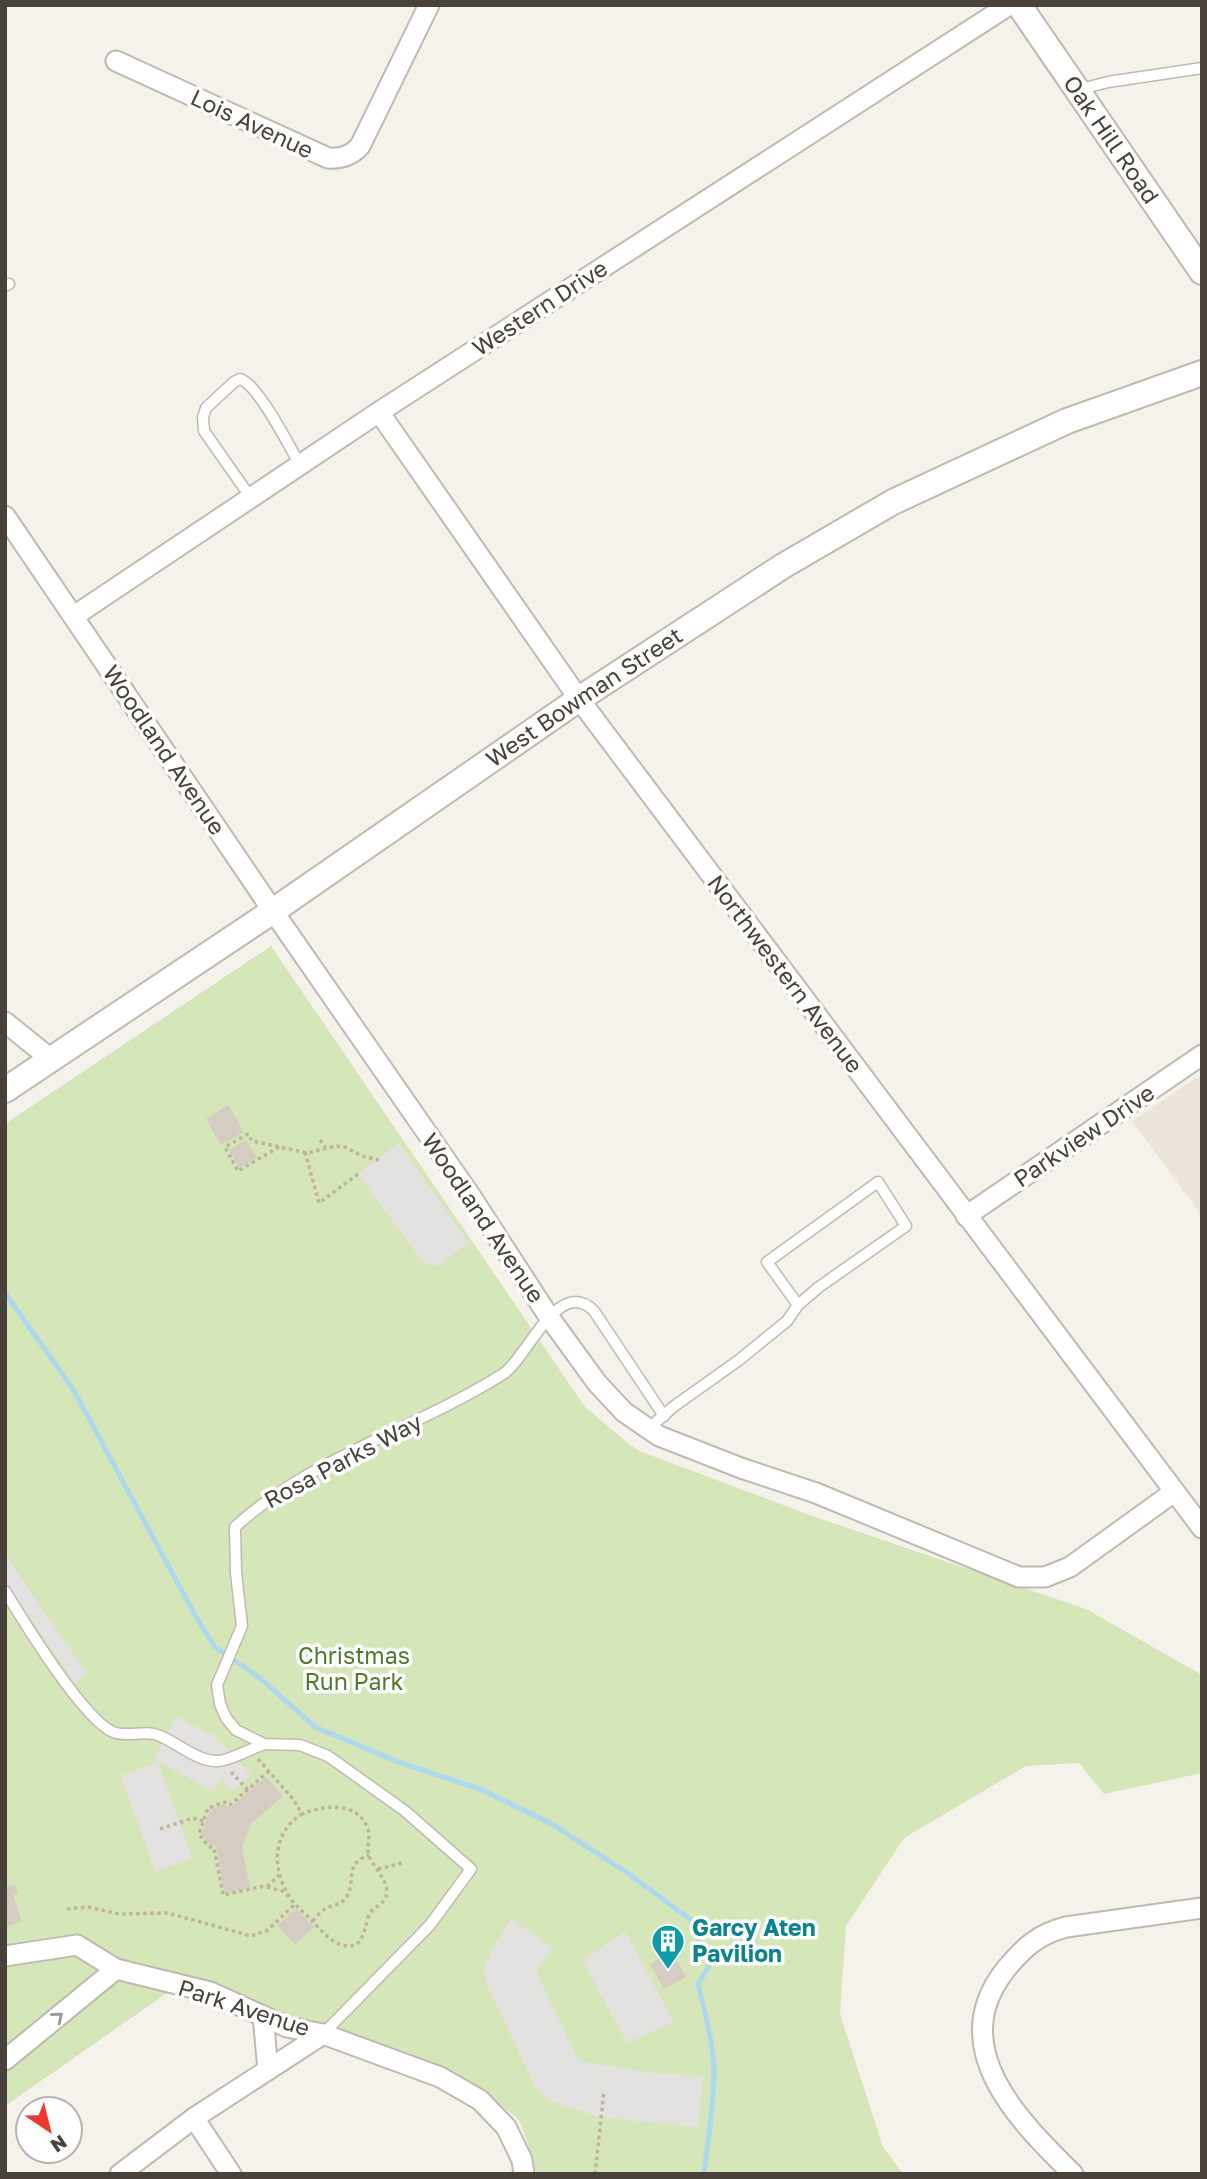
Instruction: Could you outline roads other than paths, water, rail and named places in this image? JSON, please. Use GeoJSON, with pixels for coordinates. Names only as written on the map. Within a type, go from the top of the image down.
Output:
{"type":"FeatureCollection","features":[{"type":"Feature","properties":{"kind":"street","name":"Lois Avenue"},"geometry":{"type":"LineString","coordinates":[[116,61],[328,158],[337,159],[354,152],[360,146],[429,5]]}},
{"type":"Feature","properties":{"kind":"street","name":"Western Drive"},"geometry":{"type":"LineString","coordinates":[[74,616],[379,412],[1009,5]]}},
{"type":"Feature","properties":{"kind":"street","name":"Oak Hill Road"},"geometry":{"type":"LineString","coordinates":[[1018,5],[1202,272]]}},
{"type":"Feature","properties":{"kind":"street","name":"West Bowman Street"},"geometry":{"type":"LineString","coordinates":[[5,1090],[273,911],[579,699],[783,566],[893,502],[1067,421],[1202,373]]}},
{"type":"Feature","properties":{"kind":"street","name":"Northwestern Avenue"},"geometry":{"type":"LineString","coordinates":[[379,412],[579,699],[1202,1528]]}},
{"type":"Feature","properties":{"kind":"street","name":"Woodland Avenue"},"geometry":{"type":"LineString","coordinates":[[5,516],[470,1195],[549,1317],[597,1383],[624,1412],[659,1436],[816,1493],[1019,1577],[1045,1577],[1070,1567],[1174,1492]]}},
{"type":"Feature","properties":{"kind":"street"},"geometry":{"type":"LineString","coordinates":[[5,1022],[51,1060]]}},
{"type":"Feature","properties":{"kind":"street","name":"Parkview Drive"},"geometry":{"type":"LineString","coordinates":[[966,1216],[1202,1055]]}},
{"type":"Feature","properties":{"kind":"street"},"geometry":{"type":"LineString","coordinates":[[1073,2174],[1034,2136],[1010,2105],[989,2070],[983,2031],[985,2007],[993,1986],[1028,1944],[1047,1932],[1202,1908]]}},
{"type":"Feature","properties":{"kind":"street","name":"Park Avenue"},"geometry":{"type":"LineString","coordinates":[[5,1956],[77,1945],[116,1969],[210,1992],[287,2027],[323,2034],[440,2077],[480,2100],[506,2127],[522,2160],[524,2174]]}},
{"type":"Feature","properties":{"kind":"street"},"geometry":{"type":"LineString","coordinates":[[5,2060],[116,1969]]}},
{"type":"Feature","properties":{"kind":"street"},"geometry":{"type":"LineString","coordinates":[[263,2016],[268,2070]]}},
{"type":"Feature","properties":{"kind":"street"},"geometry":{"type":"LineString","coordinates":[[120,2174],[194,2118],[323,2034]]}},
{"type":"Feature","properties":{"kind":"street"},"geometry":{"type":"LineString","coordinates":[[194,2118],[231,2174]]}},
{"type":"Feature","properties":{"kind":"lane"},"geometry":{"type":"LineString","coordinates":[[1077,90],[1108,82],[1202,68]]}},
{"type":"Feature","properties":{"kind":"lane"},"geometry":{"type":"LineString","coordinates":[[251,498],[204,431],[202,417],[206,408],[234,382],[245,380],[261,398],[300,465]]}},
{"type":"Feature","properties":{"kind":"lane"},"geometry":{"type":"LineString","coordinates":[[648,1429],[787,1321],[798,1305],[906,1226],[878,1182],[766,1262],[798,1305]]}},
{"type":"Feature","properties":{"kind":"lane"},"geometry":{"type":"LineString","coordinates":[[549,1317],[576,1300],[585,1302],[594,1311],[664,1416]]}},
{"type":"Feature","properties":{"kind":"lane","name":"Rosa Parks Way"},"geometry":{"type":"LineString","coordinates":[[323,2034],[430,1926],[471,1869],[405,1811],[328,1756],[300,1745],[264,1744],[236,1730],[226,1718],[216,1685],[242,1626],[236,1573],[235,1527],[260,1504],[335,1461],[432,1414],[506,1372],[549,1317]]}},
{"type":"Feature","properties":{"kind":"lane"},"geometry":{"type":"LineString","coordinates":[[5,1591],[71,1690],[100,1723],[114,1733],[157,1734],[204,1759],[222,1761],[264,1744]]}},
{"type":"Feature","properties":{"kind":"waterway"},"geometry":{"type":"LineString","coordinates":[[5,1293],[73,1389],[196,1617],[215,1647],[260,1678],[315,1727],[396,1761],[480,1789],[552,1824],[629,1874],[691,1920],[709,1966],[698,1984],[714,2070],[704,2174]]}},
{"type":"Feature","properties":{"kind":"place","name":"Garcy Aten Pavilion"},"geometry":{"type":"Point","coordinates":[668,1971]}},
{"type":"Feature","properties":{"kind":"park label","name":"Christmas Run Park"},"geometry":{"type":"Point","coordinates":[354,1669]}}]}
